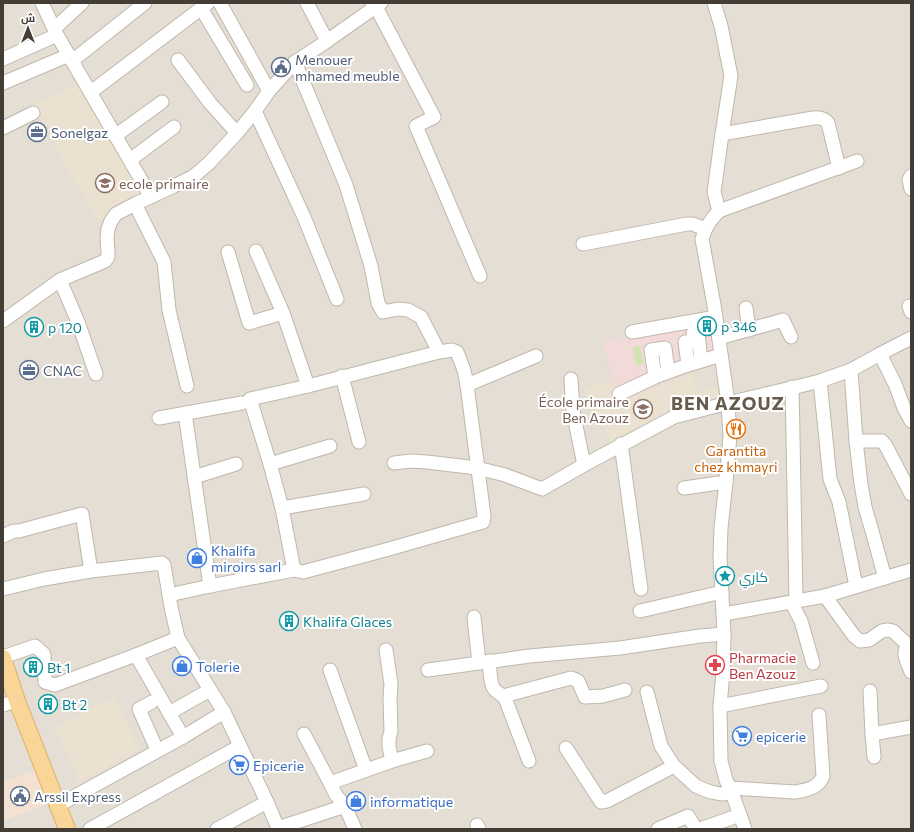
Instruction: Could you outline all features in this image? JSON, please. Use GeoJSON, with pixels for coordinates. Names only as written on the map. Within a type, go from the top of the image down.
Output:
{"type":"FeatureCollection","features":[{"type":"Feature","properties":{"kind":"main road"},"geometry":{"type":"LineString","coordinates":[[3,658],[10,703],[67,829]]}},
{"type":"Feature","properties":{"kind":"street"},"geometry":{"type":"LineString","coordinates":[[42,3],[56,32],[151,197]]}},
{"type":"Feature","properties":{"kind":"street"},"geometry":{"type":"LineString","coordinates":[[3,59],[56,32],[82,3]]}},
{"type":"Feature","properties":{"kind":"street"},"geometry":{"type":"LineString","coordinates":[[3,83],[71,58],[145,3]]}},
{"type":"Feature","properties":{"kind":"street"},"geometry":{"type":"LineString","coordinates":[[308,3],[327,41]]}},
{"type":"Feature","properties":{"kind":"street"},"geometry":{"type":"LineString","coordinates":[[714,3],[721,26],[731,76],[714,192],[719,211]]}},
{"type":"Feature","properties":{"kind":"street"},"geometry":{"type":"LineString","coordinates":[[3,320],[60,280],[105,261],[108,258],[108,229],[116,214],[194,176],[209,163],[237,133],[269,91],[295,62],[318,48],[376,4],[434,117],[416,126],[480,276]]}},
{"type":"Feature","properties":{"kind":"street"},"geometry":{"type":"LineString","coordinates":[[225,5],[269,91]]}},
{"type":"Feature","properties":{"kind":"street"},"geometry":{"type":"LineString","coordinates":[[91,92],[205,6],[247,85]]}},
{"type":"Feature","properties":{"kind":"street"},"geometry":{"type":"LineString","coordinates":[[178,60],[210,103],[237,133]]}},
{"type":"Feature","properties":{"kind":"street"},"geometry":{"type":"LineString","coordinates":[[295,62],[346,184],[371,266],[378,303],[383,312],[398,309],[408,310],[421,317],[439,352]]}},
{"type":"Feature","properties":{"kind":"street"},"geometry":{"type":"LineString","coordinates":[[115,136],[162,102]]}},
{"type":"Feature","properties":{"kind":"street"},"geometry":{"type":"LineString","coordinates":[[255,111],[304,217],[337,299]]}},
{"type":"Feature","properties":{"kind":"street"},"geometry":{"type":"LineString","coordinates":[[3,128],[33,113]]}},
{"type":"Feature","properties":{"kind":"street"},"geometry":{"type":"LineString","coordinates":[[722,134],[817,117],[822,118],[828,123],[839,168]]}},
{"type":"Feature","properties":{"kind":"street"},"geometry":{"type":"LineString","coordinates":[[130,160],[174,127]]}},
{"type":"Feature","properties":{"kind":"street"},"geometry":{"type":"LineString","coordinates":[[745,829],[725,776],[721,761],[720,706],[723,672],[724,614],[720,557],[721,528],[730,436],[728,403],[719,338],[702,239],[705,229],[719,211],[857,161]]}},
{"type":"Feature","properties":{"kind":"street"},"geometry":{"type":"LineString","coordinates":[[911,176],[909,180],[911,189]]}},
{"type":"Feature","properties":{"kind":"street"},"geometry":{"type":"LineString","coordinates":[[135,204],[164,262],[169,310],[187,386]]}},
{"type":"Feature","properties":{"kind":"street"},"geometry":{"type":"LineString","coordinates":[[582,244],[687,224],[693,224],[705,229]]}},
{"type":"Feature","properties":{"kind":"street"},"geometry":{"type":"LineString","coordinates":[[256,251],[283,313],[308,386]]}},
{"type":"Feature","properties":{"kind":"street"},"geometry":{"type":"LineString","coordinates":[[228,252],[249,323],[283,313]]}},
{"type":"Feature","properties":{"kind":"street"},"geometry":{"type":"LineString","coordinates":[[60,280],[78,322],[96,374]]}},
{"type":"Feature","properties":{"kind":"street"},"geometry":{"type":"LineString","coordinates":[[746,308],[749,330]]}},
{"type":"Feature","properties":{"kind":"street"},"geometry":{"type":"LineString","coordinates":[[632,332],[716,317]]}},
{"type":"Feature","properties":{"kind":"street"},"geometry":{"type":"LineString","coordinates":[[719,338],[783,320],[791,336]]}},
{"type":"Feature","properties":{"kind":"street"},"geometry":{"type":"LineString","coordinates":[[688,365],[685,342],[694,342],[693,333],[698,332],[701,361]]}},
{"type":"Feature","properties":{"kind":"street"},"geometry":{"type":"LineString","coordinates":[[394,463],[416,461],[478,468],[505,475],[542,488],[674,417],[820,381],[851,370],[911,338]]}},
{"type":"Feature","properties":{"kind":"street"},"geometry":{"type":"LineString","coordinates":[[655,377],[651,350],[665,348],[668,372]]}},
{"type":"Feature","properties":{"kind":"street"},"geometry":{"type":"LineString","coordinates":[[169,595],[294,570],[303,572],[483,522],[484,516],[467,385],[464,370],[457,352],[452,350],[439,352],[308,386],[250,399],[282,508],[294,570]]}},
{"type":"Feature","properties":{"kind":"street"},"geometry":{"type":"LineString","coordinates":[[880,354],[911,421]]}},
{"type":"Feature","properties":{"kind":"street"},"geometry":{"type":"LineString","coordinates":[[619,394],[668,372],[721,355]]}},
{"type":"Feature","properties":{"kind":"street"},"geometry":{"type":"LineString","coordinates":[[467,385],[536,356]]}},
{"type":"Feature","properties":{"kind":"street"},"geometry":{"type":"LineString","coordinates":[[851,370],[856,441],[861,484],[865,508],[885,578]]}},
{"type":"Feature","properties":{"kind":"street"},"geometry":{"type":"LineString","coordinates":[[342,376],[359,442]]}},
{"type":"Feature","properties":{"kind":"street"},"geometry":{"type":"LineString","coordinates":[[571,379],[573,411],[584,465]]}},
{"type":"Feature","properties":{"kind":"street"},"geometry":{"type":"LineString","coordinates":[[820,381],[830,479],[839,502],[856,586]]}},
{"type":"Feature","properties":{"kind":"street"},"geometry":{"type":"LineString","coordinates":[[792,388],[794,602],[813,664]]}},
{"type":"Feature","properties":{"kind":"street"},"geometry":{"type":"LineString","coordinates":[[158,418],[242,403]]}},
{"type":"Feature","properties":{"kind":"street"},"geometry":{"type":"LineString","coordinates":[[185,413],[210,586]]}},
{"type":"Feature","properties":{"kind":"street"},"geometry":{"type":"LineString","coordinates":[[856,441],[882,442],[886,446],[911,494]]}},
{"type":"Feature","properties":{"kind":"street"},"geometry":{"type":"LineString","coordinates":[[622,444],[641,589]]}},
{"type":"Feature","properties":{"kind":"street"},"geometry":{"type":"LineString","coordinates":[[270,464],[330,446]]}},
{"type":"Feature","properties":{"kind":"street"},"geometry":{"type":"LineString","coordinates":[[194,477],[236,464]]}},
{"type":"Feature","properties":{"kind":"street"},"geometry":{"type":"LineString","coordinates":[[684,488],[726,482]]}},
{"type":"Feature","properties":{"kind":"street"},"geometry":{"type":"LineString","coordinates":[[282,508],[364,494]]}},
{"type":"Feature","properties":{"kind":"street"},"geometry":{"type":"LineString","coordinates":[[3,536],[14,531],[19,531],[82,514],[91,571]]}},
{"type":"Feature","properties":{"kind":"street"},"geometry":{"type":"LineString","coordinates":[[3,589],[44,579],[91,571],[162,563],[164,565],[178,638],[224,712],[278,828],[345,806]]}},
{"type":"Feature","properties":{"kind":"street"},"geometry":{"type":"LineString","coordinates":[[724,614],[825,596],[911,570]]}},
{"type":"Feature","properties":{"kind":"street"},"geometry":{"type":"LineString","coordinates":[[640,611],[722,592]]}},
{"type":"Feature","properties":{"kind":"street"},"geometry":{"type":"LineString","coordinates":[[825,596],[854,636],[860,641],[870,640],[882,631],[888,630],[893,631],[909,645],[905,650],[904,655],[911,672]]}},
{"type":"Feature","properties":{"kind":"street"},"geometry":{"type":"LineString","coordinates":[[474,617],[484,662],[492,687],[505,698],[529,761]]}},
{"type":"Feature","properties":{"kind":"street"},"geometry":{"type":"LineString","coordinates":[[428,670],[530,656],[620,648],[700,636],[724,634]]}},
{"type":"Feature","properties":{"kind":"street"},"geometry":{"type":"LineString","coordinates":[[3,658],[35,646],[44,654],[45,682],[55,685],[178,638]]}},
{"type":"Feature","properties":{"kind":"street"},"geometry":{"type":"LineString","coordinates":[[386,650],[391,684],[391,731],[389,747],[392,761]]}},
{"type":"Feature","properties":{"kind":"street"},"geometry":{"type":"LineString","coordinates":[[136,655],[183,737]]}},
{"type":"Feature","properties":{"kind":"street"},"geometry":{"type":"LineString","coordinates":[[330,670],[366,770]]}},
{"type":"Feature","properties":{"kind":"street"},"geometry":{"type":"LineString","coordinates":[[503,696],[572,678],[578,682],[585,697],[603,696],[625,690]]}},
{"type":"Feature","properties":{"kind":"street"},"geometry":{"type":"LineString","coordinates":[[720,706],[821,686]]}},
{"type":"Feature","properties":{"kind":"street"},"geometry":{"type":"LineString","coordinates":[[170,714],[210,690]]}},
{"type":"Feature","properties":{"kind":"street"},"geometry":{"type":"LineString","coordinates":[[870,691],[874,757]]}},
{"type":"Feature","properties":{"kind":"street"},"geometry":{"type":"LineString","coordinates":[[647,692],[661,746],[674,766],[696,786],[721,794],[731,790],[795,792],[805,790],[822,781],[823,776],[819,715]]}},
{"type":"Feature","properties":{"kind":"street"},"geometry":{"type":"LineString","coordinates":[[152,702],[139,709],[157,750]]}},
{"type":"Feature","properties":{"kind":"street"},"geometry":{"type":"LineString","coordinates":[[57,806],[183,737],[224,712]]}},
{"type":"Feature","properties":{"kind":"street"},"geometry":{"type":"LineString","coordinates":[[872,734],[911,727]]}},
{"type":"Feature","properties":{"kind":"street"},"geometry":{"type":"LineString","coordinates":[[304,734],[336,795],[345,806],[356,829]]}},
{"type":"Feature","properties":{"kind":"street"},"geometry":{"type":"LineString","coordinates":[[90,829],[240,746]]}},
{"type":"Feature","properties":{"kind":"street"},"geometry":{"type":"LineString","coordinates":[[566,748],[601,802],[607,801],[674,766]]}},
{"type":"Feature","properties":{"kind":"street"},"geometry":{"type":"LineString","coordinates":[[330,783],[392,761],[427,751]]}},
{"type":"Feature","properties":{"kind":"street"},"geometry":{"type":"LineString","coordinates":[[217,829],[267,802]]}},
{"type":"Feature","properties":{"kind":"street"},"geometry":{"type":"LineString","coordinates":[[700,829],[740,815]]}},
{"type":"Feature","properties":{"kind":"street"},"geometry":{"type":"LineString","coordinates":[[658,829],[688,816],[696,829]]}},
{"type":"Feature","properties":{"kind":"shaded area"},"geometry":{"type":"Polygon","coordinates":[[[3,3],[911,3],[911,829],[3,829],[3,3]]]}},
{"type":"Feature","properties":{"kind":"shaded area"},"geometry":{"type":"Polygon","coordinates":[[[79,84],[141,194],[99,221],[69,173],[35,103],[79,84]]]}},
{"type":"Feature","properties":{"kind":"shaded area"},"geometry":{"type":"Polygon","coordinates":[[[712,320],[716,362],[618,402],[603,341],[712,320]]]}},
{"type":"Feature","properties":{"kind":"shaded area","name":"École primaire Ben Azouz"},"geometry":{"type":"Polygon","coordinates":[[[692,373],[699,392],[720,384],[723,398],[613,445],[583,390],[611,380],[617,403],[692,373]]]}},
{"type":"Feature","properties":{"kind":"shaded area"},"geometry":{"type":"Polygon","coordinates":[[[115,697],[139,750],[79,782],[55,727],[115,697]]]}},
{"type":"Feature","properties":{"kind":"shaded area","name":"Arssil Express"},"geometry":{"type":"Polygon","coordinates":[[[37,770],[49,803],[3,821],[3,782],[37,770]]]}},
{"type":"Feature","properties":{"kind":"green space"},"geometry":{"type":"Polygon","coordinates":[[[640,346],[644,364],[636,365],[633,347],[640,346]]]}},
{"type":"Feature","properties":{"kind":"place","name":"Menouer mhamed meuble"},"geometry":{"type":"Point","coordinates":[281,67]}},
{"type":"Feature","properties":{"kind":"place","name":"Sonelgaz"},"geometry":{"type":"Point","coordinates":[37,132]}},
{"type":"Feature","properties":{"kind":"place","name":"ecole primaire"},"geometry":{"type":"Point","coordinates":[105,183]}},
{"type":"Feature","properties":{"kind":"place","name":"p 346"},"geometry":{"type":"Point","coordinates":[707,326]}},
{"type":"Feature","properties":{"kind":"place","name":"p 120"},"geometry":{"type":"Point","coordinates":[34,327]}},
{"type":"Feature","properties":{"kind":"place","name":"CNAC"},"geometry":{"type":"Point","coordinates":[29,370]}},
{"type":"Feature","properties":{"kind":"place","name":"École primaire Ben Azouz"},"geometry":{"type":"Point","coordinates":[643,409]}},
{"type":"Feature","properties":{"kind":"place","name":"Garantita chez khmayri"},"geometry":{"type":"Point","coordinates":[736,429]}},
{"type":"Feature","properties":{"kind":"place","name":"Khalifa miroirs sarl"},"geometry":{"type":"Point","coordinates":[197,558]}},
{"type":"Feature","properties":{"kind":"place","name":"كاري"},"geometry":{"type":"Point","coordinates":[725,576]}},
{"type":"Feature","properties":{"kind":"place","name":"Khalifa Glaces"},"geometry":{"type":"Point","coordinates":[289,621]}},
{"type":"Feature","properties":{"kind":"place","name":"Pharmacie Ben Azouz"},"geometry":{"type":"Point","coordinates":[715,665]}},
{"type":"Feature","properties":{"kind":"place","name":"Tolerie"},"geometry":{"type":"Point","coordinates":[182,666]}},
{"type":"Feature","properties":{"kind":"place","name":"Bt 1"},"geometry":{"type":"Point","coordinates":[33,667]}},
{"type":"Feature","properties":{"kind":"place","name":"Bt 2"},"geometry":{"type":"Point","coordinates":[48,704]}},
{"type":"Feature","properties":{"kind":"place","name":"epicerie"},"geometry":{"type":"Point","coordinates":[742,736]}},
{"type":"Feature","properties":{"kind":"place","name":"Epicerie"},"geometry":{"type":"Point","coordinates":[239,765]}},
{"type":"Feature","properties":{"kind":"place","name":"Arssil Express"},"geometry":{"type":"Point","coordinates":[20,796]}},
{"type":"Feature","properties":{"kind":"place","name":"informatique"},"geometry":{"type":"Point","coordinates":[356,801]}},
{"type":"Feature","properties":{"kind":"district","name":"BEN AZOUZ"},"geometry":{"type":"Point","coordinates":[728,403]}}]}
